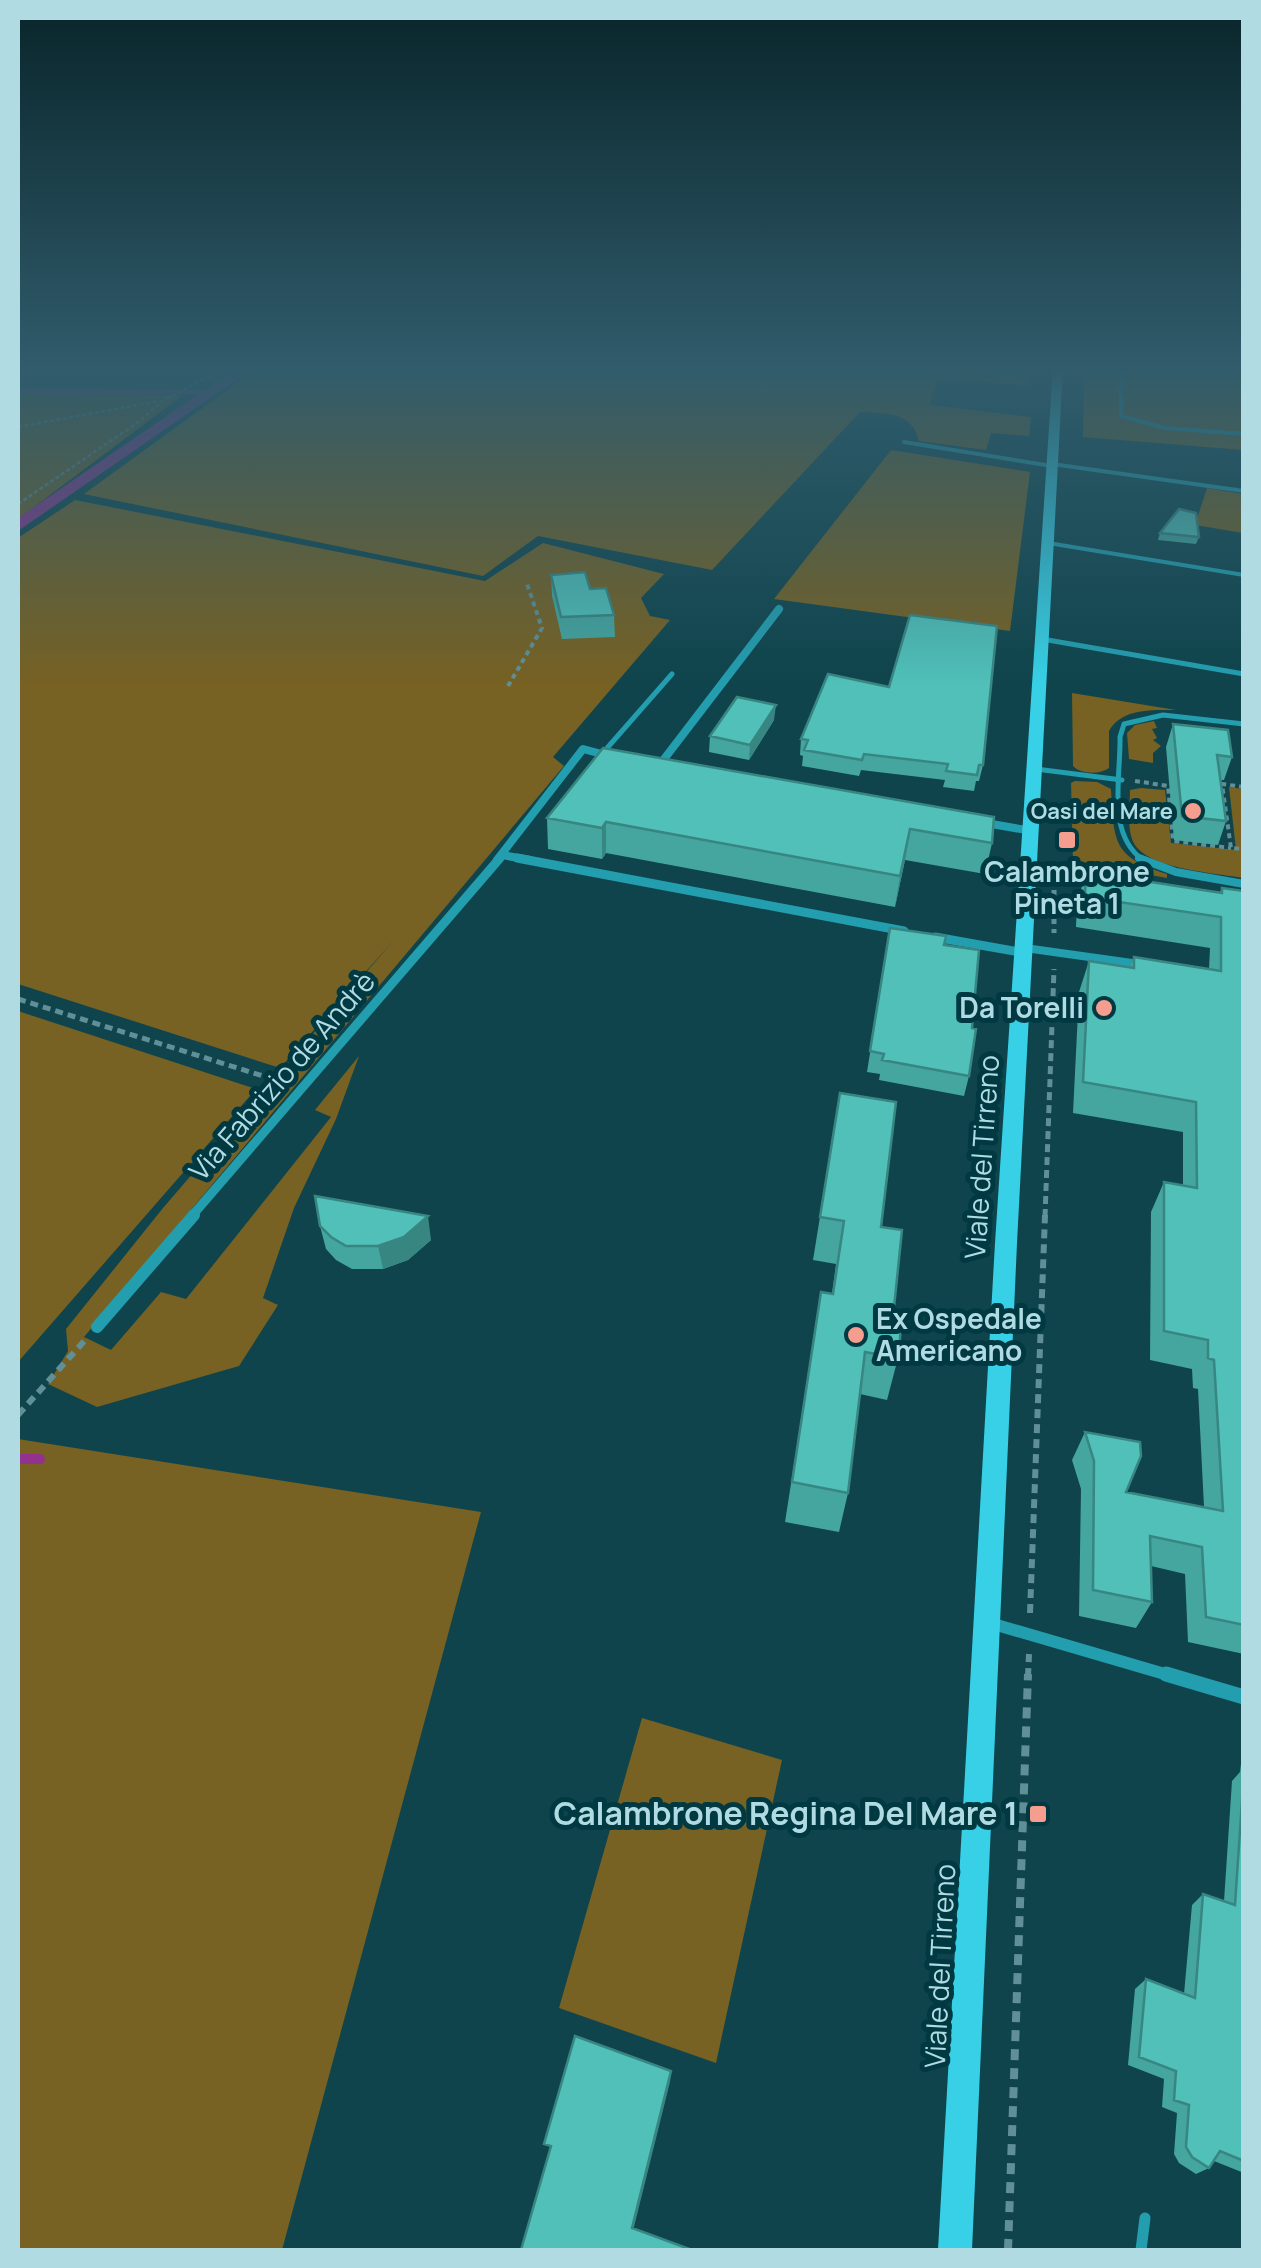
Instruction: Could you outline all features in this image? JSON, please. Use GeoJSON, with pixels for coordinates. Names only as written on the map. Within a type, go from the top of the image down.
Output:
{"type":"FeatureCollection","features":[{"type":"Feature","properties":{"kind":"main road","name":"Viale del Tirreno"},"geometry":{"type":"LineString","coordinates":[[956,2250],[1052,473]]}},
{"type":"Feature","properties":{"kind":"street"},"geometry":{"type":"LineString","coordinates":[[658,767],[779,608]]}},
{"type":"Feature","properties":{"kind":"street","name":"Via Fabrizio de Andrè"},"geometry":{"type":"LineString","coordinates":[[97,1327],[502,855],[583,749],[601,754]]}},
{"type":"Feature","properties":{"kind":"street"},"geometry":{"type":"LineString","coordinates":[[601,754],[618,758]]}},
{"type":"Feature","properties":{"kind":"street"},"geometry":{"type":"LineString","coordinates":[[646,764],[677,770]]}},
{"type":"Feature","properties":{"kind":"street"},"geometry":{"type":"LineString","coordinates":[[962,819],[1033,831]]}},
{"type":"Feature","properties":{"kind":"street"},"geometry":{"type":"LineString","coordinates":[[502,855],[910,932]]}},
{"type":"Feature","properties":{"kind":"street"},"geometry":{"type":"LineString","coordinates":[[930,936],[1025,950]]}},
{"type":"Feature","properties":{"kind":"street"},"geometry":{"type":"LineString","coordinates":[[989,1623],[1244,1697]]}},
{"type":"Feature","properties":{"kind":"lane"},"geometry":{"type":"LineString","coordinates":[[1110,473],[1244,491]]}},
{"type":"Feature","properties":{"kind":"lane"},"geometry":{"type":"LineString","coordinates":[[1048,542],[1244,576]]}},
{"type":"Feature","properties":{"kind":"lane"},"geometry":{"type":"LineString","coordinates":[[1042,638],[1244,674]]}},
{"type":"Feature","properties":{"kind":"lane"},"geometry":{"type":"LineString","coordinates":[[601,754],[672,674]]}},
{"type":"Feature","properties":{"kind":"lane"},"geometry":{"type":"LineString","coordinates":[[1244,724],[1163,715],[1124,724],[1120,730],[1123,838],[1134,855],[1166,870],[1244,884]]}},
{"type":"Feature","properties":{"kind":"lane"},"geometry":{"type":"LineString","coordinates":[[1036,769],[1122,780]]}},
{"type":"Feature","properties":{"kind":"lane"},"geometry":{"type":"LineString","coordinates":[[1025,950],[1158,967]]}},
{"type":"Feature","properties":{"kind":"lane"},"geometry":{"type":"LineString","coordinates":[[1141,2250],[1145,2218]]}},
{"type":"Feature","properties":{"kind":"path"},"geometry":{"type":"LineString","coordinates":[[18,504],[64,473]]}},
{"type":"Feature","properties":{"kind":"path"},"geometry":{"type":"LineString","coordinates":[[508,686],[542,624],[528,584]]}},
{"type":"Feature","properties":{"kind":"path"},"geometry":{"type":"LineString","coordinates":[[526,655],[535,657]]}},
{"type":"Feature","properties":{"kind":"path"},"geometry":{"type":"LineString","coordinates":[[1122,780],[1168,786],[1173,842],[1244,849]]}},
{"type":"Feature","properties":{"kind":"path"},"geometry":{"type":"LineString","coordinates":[[1231,848],[1222,784],[1244,787]]}},
{"type":"Feature","properties":{"kind":"path"},"geometry":{"type":"LineString","coordinates":[[1008,2250],[1055,849]]}},
{"type":"Feature","properties":{"kind":"path"},"geometry":{"type":"LineString","coordinates":[[18,999],[301,1088]]}},
{"type":"Feature","properties":{"kind":"path"},"geometry":{"type":"LineString","coordinates":[[18,1414],[97,1327]]}},
{"type":"Feature","properties":{"kind":"shaded area"},"geometry":{"type":"Polygon","coordinates":[[[18,473],[79,473],[18,519],[18,473]]]}},
{"type":"Feature","properties":{"kind":"shaded area"},"geometry":{"type":"Polygon","coordinates":[[[113,473],[803,473],[712,570],[538,536],[483,576],[84,494],[113,473]]]}},
{"type":"Feature","properties":{"kind":"shaded area"},"geometry":{"type":"Polygon","coordinates":[[[873,473],[1030,473],[1010,631],[774,599],[873,473]]]}},
{"type":"Feature","properties":{"kind":"shaded area"},"geometry":{"type":"Polygon","coordinates":[[[1207,488],[1243,494],[1243,533],[1195,525],[1207,488]]]}},
{"type":"Feature","properties":{"kind":"shaded area"},"geometry":{"type":"Polygon","coordinates":[[[75,500],[485,581],[543,543],[664,574],[641,598],[650,616],[670,620],[553,757],[564,766],[84,1337],[111,1350],[161,1292],[186,1299],[331,1117],[315,1110],[359,1056],[336,1119],[294,1208],[263,1298],[278,1305],[239,1366],[97,1407],[48,1384],[68,1351],[66,1329],[163,1208],[394,940],[280,1068],[18,984],[18,538],[75,500]]]}},
{"type":"Feature","properties":{"kind":"shaded area"},"geometry":{"type":"Polygon","coordinates":[[[1072,693],[1176,710],[1138,712],[1122,718],[1109,731],[1109,768],[1085,772],[1073,766],[1072,693]]]}},
{"type":"Feature","properties":{"kind":"shaded area"},"geometry":{"type":"Polygon","coordinates":[[[1154,721],[1157,728],[1152,729],[1157,738],[1153,740],[1161,746],[1153,753],[1153,763],[1129,759],[1127,733],[1135,725],[1154,721]]]}},
{"type":"Feature","properties":{"kind":"shaded area"},"geometry":{"type":"Polygon","coordinates":[[[1097,782],[1111,789],[1113,822],[1120,845],[1135,861],[1167,874],[1167,878],[1073,861],[1071,783],[1097,782]]]}},
{"type":"Feature","properties":{"kind":"shaded area"},"geometry":{"type":"Polygon","coordinates":[[[1229,787],[1243,789],[1243,878],[1181,868],[1138,849],[1130,828],[1130,790],[1165,790],[1171,843],[1236,850],[1229,787]]]}},
{"type":"Feature","properties":{"kind":"shaded area"},"geometry":{"type":"Polygon","coordinates":[[[18,1011],[256,1089],[18,1362],[18,1011]]]}},
{"type":"Feature","properties":{"kind":"shaded area"},"geometry":{"type":"Polygon","coordinates":[[[18,1439],[481,1512],[282,2250],[18,2250],[18,1439]]]}},
{"type":"Feature","properties":{"kind":"shaded area"},"geometry":{"type":"Polygon","coordinates":[[[642,1718],[782,1760],[716,2063],[559,2008],[642,1718]]]}},
{"type":"Feature","properties":{"kind":"building"},"geometry":{"type":"Polygon","coordinates":[[[1179,509],[1196,513],[1199,537],[1160,533],[1179,509]]]}},
{"type":"Feature","properties":{"kind":"building"},"geometry":{"type":"Polygon","coordinates":[[[585,572],[590,589],[606,588],[614,615],[561,617],[551,575],[585,572]]]}},
{"type":"Feature","properties":{"kind":"building"},"geometry":{"type":"Polygon","coordinates":[[[910,615],[997,626],[983,765],[979,765],[977,775],[946,771],[948,764],[864,754],[862,760],[804,750],[808,740],[801,739],[828,674],[889,687],[910,615]]]}},
{"type":"Feature","properties":{"kind":"building"},"geometry":{"type":"Polygon","coordinates":[[[737,697],[776,705],[750,745],[710,736],[737,697]]]}},
{"type":"Feature","properties":{"kind":"building"},"geometry":{"type":"Polygon","coordinates":[[[1173,724],[1228,730],[1232,757],[1217,755],[1226,821],[1182,816],[1173,724]]]}},
{"type":"Feature","properties":{"kind":"building"},"geometry":{"type":"Polygon","coordinates":[[[603,748],[994,817],[992,843],[910,829],[900,876],[606,822],[602,828],[547,818],[603,748]]]}},
{"type":"Feature","properties":{"kind":"building"},"geometry":{"type":"Polygon","coordinates":[[[1086,872],[1222,893],[1222,888],[1244,891],[1244,1625],[1206,1617],[1202,1547],[1150,1536],[1152,1602],[1093,1590],[1094,1461],[1085,1432],[1140,1442],[1141,1456],[1126,1492],[1223,1511],[1214,1360],[1208,1358],[1208,1340],[1164,1331],[1164,1182],[1197,1188],[1196,1102],[1083,1082],[1089,961],[1134,968],[1134,957],[1221,971],[1221,917],[1085,897],[1086,872]]]}},
{"type":"Feature","properties":{"kind":"building"},"geometry":{"type":"Polygon","coordinates":[[[890,928],[946,936],[944,945],[979,950],[972,1028],[976,1029],[969,1076],[882,1060],[884,1054],[870,1051],[890,928]]]}},
{"type":"Feature","properties":{"kind":"building","name":"Ex Ospedale Americano"},"geometry":{"type":"Polygon","coordinates":[[[840,1093],[896,1102],[881,1227],[902,1230],[892,1327],[901,1328],[898,1358],[865,1352],[848,1493],[792,1482],[821,1292],[833,1294],[844,1221],[820,1217],[840,1093]]]}},
{"type":"Feature","properties":{"kind":"building"},"geometry":{"type":"Polygon","coordinates":[[[315,1196],[428,1216],[404,1237],[378,1246],[346,1246],[320,1226],[315,1196]]]}},
{"type":"Feature","properties":{"kind":"building"},"geometry":{"type":"Polygon","coordinates":[[[1244,1771],[1244,2161],[1220,2151],[1209,2168],[1192,2157],[1186,2147],[1189,2105],[1174,2100],[1176,2071],[1139,2057],[1146,1979],[1195,1998],[1203,1894],[1235,1905],[1244,1771]]]}},
{"type":"Feature","properties":{"kind":"building"},"geometry":{"type":"Polygon","coordinates":[[[575,2036],[671,2071],[632,2228],[692,2250],[521,2250],[551,2146],[544,2144],[575,2036]]]}},
{"type":"Feature","properties":{"kind":"waterway"},"geometry":{"type":"LineString","coordinates":[[18,526],[95,473]]}},
{"type":"Feature","properties":{"kind":"waterway"},"geometry":{"type":"LineString","coordinates":[[18,1459],[40,1459]]}},
{"type":"Feature","properties":{"kind":"place","name":"Oasi del Mare"},"geometry":{"type":"Point","coordinates":[1193,811]}},
{"type":"Feature","properties":{"kind":"place","name":"Calambrone Pineta 1"},"geometry":{"type":"Point","coordinates":[1067,840]}},
{"type":"Feature","properties":{"kind":"place","name":"Da Torelli"},"geometry":{"type":"Point","coordinates":[1104,1008]}},
{"type":"Feature","properties":{"kind":"place","name":"Ex Ospedale Americano"},"geometry":{"type":"Point","coordinates":[856,1335]}},
{"type":"Feature","properties":{"kind":"place","name":"Calambrone Regina Del Mare 1"},"geometry":{"type":"Point","coordinates":[1038,1814]}}]}
